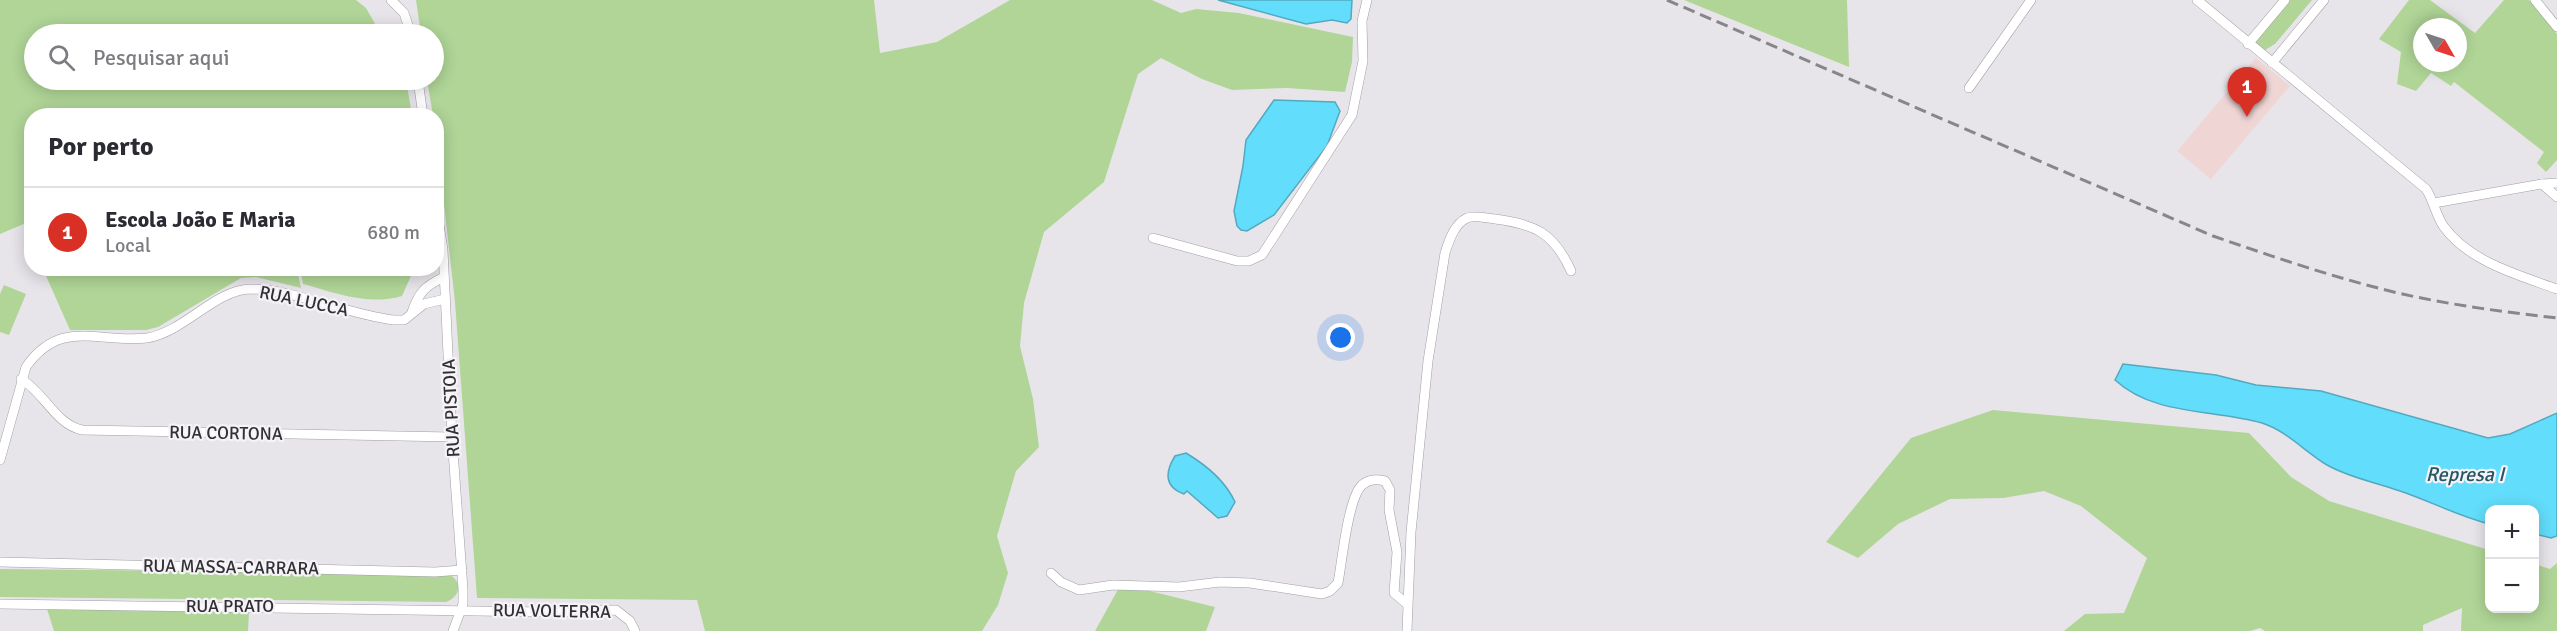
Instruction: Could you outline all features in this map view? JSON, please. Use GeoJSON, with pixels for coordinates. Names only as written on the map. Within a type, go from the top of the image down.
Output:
{"type":"FeatureCollection","features":[{"type":"Feature","properties":{"kind":"street"},"geometry":{"type":"LineString","coordinates":[[391,0],[404,13],[408,24]]}},
{"type":"Feature","properties":{"kind":"street"},"geometry":{"type":"LineString","coordinates":[[1153,238],[1237,261],[1249,261],[1262,255],[1352,115],[1363,61],[1362,21],[1367,0]]}},
{"type":"Feature","properties":{"kind":"street"},"geometry":{"type":"LineString","coordinates":[[1969,88],[2031,0]]}},
{"type":"Feature","properties":{"kind":"street"},"geometry":{"type":"LineString","coordinates":[[2197,0],[2426,189],[2444,226],[2470,252],[2526,278],[2557,289]]}},
{"type":"Feature","properties":{"kind":"street"},"geometry":{"type":"LineString","coordinates":[[2248,44],[2285,0]]}},
{"type":"Feature","properties":{"kind":"street"},"geometry":{"type":"LineString","coordinates":[[2272,63],[2324,0]]}},
{"type":"Feature","properties":{"kind":"street"},"geometry":{"type":"LineString","coordinates":[[2535,0],[2557,27]]}},
{"type":"Feature","properties":{"kind":"street"},"geometry":{"type":"LineString","coordinates":[[419,90],[422,108]]}},
{"type":"Feature","properties":{"kind":"street"},"geometry":{"type":"LineString","coordinates":[[2434,203],[2542,183],[2557,183]]}},
{"type":"Feature","properties":{"kind":"street"},"geometry":{"type":"LineString","coordinates":[[2542,183],[2557,197]]}},
{"type":"Feature","properties":{"kind":"street"},"geometry":{"type":"LineString","coordinates":[[1407,631],[1407,604],[1428,361],[1445,253],[1450,237],[1458,225],[1472,217],[1533,227],[1557,245],[1571,271]]}},
{"type":"Feature","properties":{"kind":"street"},"geometry":{"type":"LineString","coordinates":[[411,314],[418,294],[426,286],[444,277]]}},
{"type":"Feature","properties":{"kind":"street","name":"RUA PISTOIA"},"geometry":{"type":"LineString","coordinates":[[444,277],[463,604],[453,631]]}},
{"type":"Feature","properties":{"kind":"street","name":"RUA LUCCA"},"geometry":{"type":"LineString","coordinates":[[0,460],[21,379],[35,354],[53,342],[80,334],[110,338],[148,338],[170,331],[243,290],[259,289],[389,320],[404,320],[424,304],[445,299]]}},
{"type":"Feature","properties":{"kind":"street","name":"RUA CORTONA"},"geometry":{"type":"LineString","coordinates":[[21,379],[34,387],[70,427],[82,430],[452,437]]}},
{"type":"Feature","properties":{"kind":"street"},"geometry":{"type":"LineString","coordinates":[[1051,573],[1061,582],[1079,590],[1113,585],[1179,587],[1220,582],[1250,583],[1322,594],[1330,591],[1338,583],[1354,502],[1361,485],[1373,479],[1384,480],[1390,490],[1389,510],[1397,552],[1394,593],[1407,604]]}},
{"type":"Feature","properties":{"kind":"street","name":"RUA MASSA-CARRARA"},"geometry":{"type":"LineString","coordinates":[[0,562],[425,572],[462,570]]}},
{"type":"Feature","properties":{"kind":"street","name":"RUA PRATO"},"geometry":{"type":"LineString","coordinates":[[0,604],[460,610]]}},
{"type":"Feature","properties":{"kind":"street","name":"RUA VOLTERRA"},"geometry":{"type":"LineString","coordinates":[[460,610],[616,610],[630,621],[635,631]]}},
{"type":"Feature","properties":{"kind":"shaded area"},"geometry":{"type":"Polygon","coordinates":[[[2256,58],[2290,86],[2211,179],[2177,151],[2256,58]]]}},
{"type":"Feature","properties":{"kind":"green space"},"geometry":{"type":"Polygon","coordinates":[[[0,0],[356,0],[366,8],[375,24],[24,24],[24,90],[408,90],[411,108],[24,108],[24,224],[0,234],[0,0]]]}},
{"type":"Feature","properties":{"kind":"green space"},"geometry":{"type":"Polygon","coordinates":[[[416,0],[874,0],[880,53],[937,42],[1010,0],[1152,0],[1181,13],[1196,9],[1239,13],[1353,37],[1352,62],[1345,92],[1287,88],[1232,90],[1202,79],[1161,58],[1138,74],[1104,182],[1044,232],[1024,303],[1020,346],[1033,399],[1039,447],[1016,471],[997,536],[1008,573],[998,605],[982,631],[705,631],[697,600],[477,598],[455,302],[444,204],[444,108],[432,108],[429,90],[444,90],[444,24],[420,24],[416,0]]]}},
{"type":"Feature","properties":{"kind":"green space"},"geometry":{"type":"Polygon","coordinates":[[[1684,0],[1847,0],[1849,67],[1684,0]]]}},
{"type":"Feature","properties":{"kind":"green space"},"geometry":{"type":"Polygon","coordinates":[[[2290,0],[2312,0],[2275,44],[2265,50],[2255,42],[2290,0]]]}},
{"type":"Feature","properties":{"kind":"green space"},"geometry":{"type":"Polygon","coordinates":[[[2409,0],[2430,0],[2455,18],[2413,18],[2413,72],[2467,72],[2467,27],[2475,33],[2504,0],[2529,0],[2557,34],[2557,160],[2546,172],[2537,163],[2544,152],[2454,82],[2451,86],[2431,73],[2416,91],[2397,84],[2401,52],[2379,39],[2409,0]]]}},
{"type":"Feature","properties":{"kind":"green space"},"geometry":{"type":"Polygon","coordinates":[[[46,276],[298,276],[301,288],[256,277],[241,278],[158,327],[146,330],[70,330],[46,276]]]}},
{"type":"Feature","properties":{"kind":"green space"},"geometry":{"type":"Polygon","coordinates":[[[302,276],[411,276],[402,296],[377,300],[352,297],[303,284],[302,276]]]}},
{"type":"Feature","properties":{"kind":"green space"},"geometry":{"type":"Polygon","coordinates":[[[4,285],[26,294],[9,335],[0,332],[0,294],[4,285]]]}},
{"type":"Feature","properties":{"kind":"green space"},"geometry":{"type":"Polygon","coordinates":[[[1993,410],[2249,433],[2291,477],[2329,501],[2485,549],[2485,613],[2539,613],[2539,565],[2550,569],[2557,563],[2557,631],[2461,631],[2462,608],[2423,625],[2423,631],[2265,631],[2260,628],[2250,631],[2064,631],[2085,614],[2124,613],[2147,558],[2081,506],[2044,491],[2003,498],[1950,499],[1898,524],[1858,558],[1826,542],[1911,438],[1993,410]]]}},
{"type":"Feature","properties":{"kind":"green space"},"geometry":{"type":"Polygon","coordinates":[[[0,569],[449,574],[457,581],[458,589],[455,596],[446,602],[0,597],[0,569]]]}},
{"type":"Feature","properties":{"kind":"green space"},"geometry":{"type":"Polygon","coordinates":[[[1121,584],[1215,607],[1206,631],[1095,631],[1121,584]]]}},
{"type":"Feature","properties":{"kind":"green space"},"geometry":{"type":"Polygon","coordinates":[[[47,609],[249,612],[248,631],[54,631],[47,609]]]}},
{"type":"Feature","properties":{"kind":"water"},"geometry":{"type":"Polygon","coordinates":[[[1218,0],[1352,0],[1351,19],[1347,23],[1332,20],[1306,24],[1218,0]]]}},
{"type":"Feature","properties":{"kind":"water"},"geometry":{"type":"Polygon","coordinates":[[[1274,100],[1335,102],[1340,111],[1327,146],[1274,215],[1247,231],[1241,230],[1237,226],[1234,211],[1246,140],[1274,100]]]}},
{"type":"Feature","properties":{"kind":"water","name":"Represa I"},"geometry":{"type":"Polygon","coordinates":[[[2123,364],[2216,375],[2256,385],[2321,391],[2488,438],[2510,434],[2557,413],[2557,536],[2551,538],[2539,535],[2539,505],[2485,505],[2485,523],[2391,488],[2354,477],[2327,465],[2288,436],[2262,423],[2166,406],[2131,392],[2115,380],[2123,364]]]}},
{"type":"Feature","properties":{"kind":"water"},"geometry":{"type":"Polygon","coordinates":[[[1186,453],[1214,474],[1231,494],[1235,502],[1227,516],[1218,518],[1187,491],[1184,494],[1177,491],[1170,483],[1168,473],[1175,456],[1186,453]]]}},
{"type":"Feature","properties":{"kind":"railway"},"geometry":{"type":"LineString","coordinates":[[1667,0],[2213,236],[2328,274],[2398,293],[2477,308],[2557,318]]}},
{"type":"Feature","properties":{"kind":"place","name":"Escola João E Maria"},"geometry":{"type":"Point","coordinates":[2247,117]}}]}
